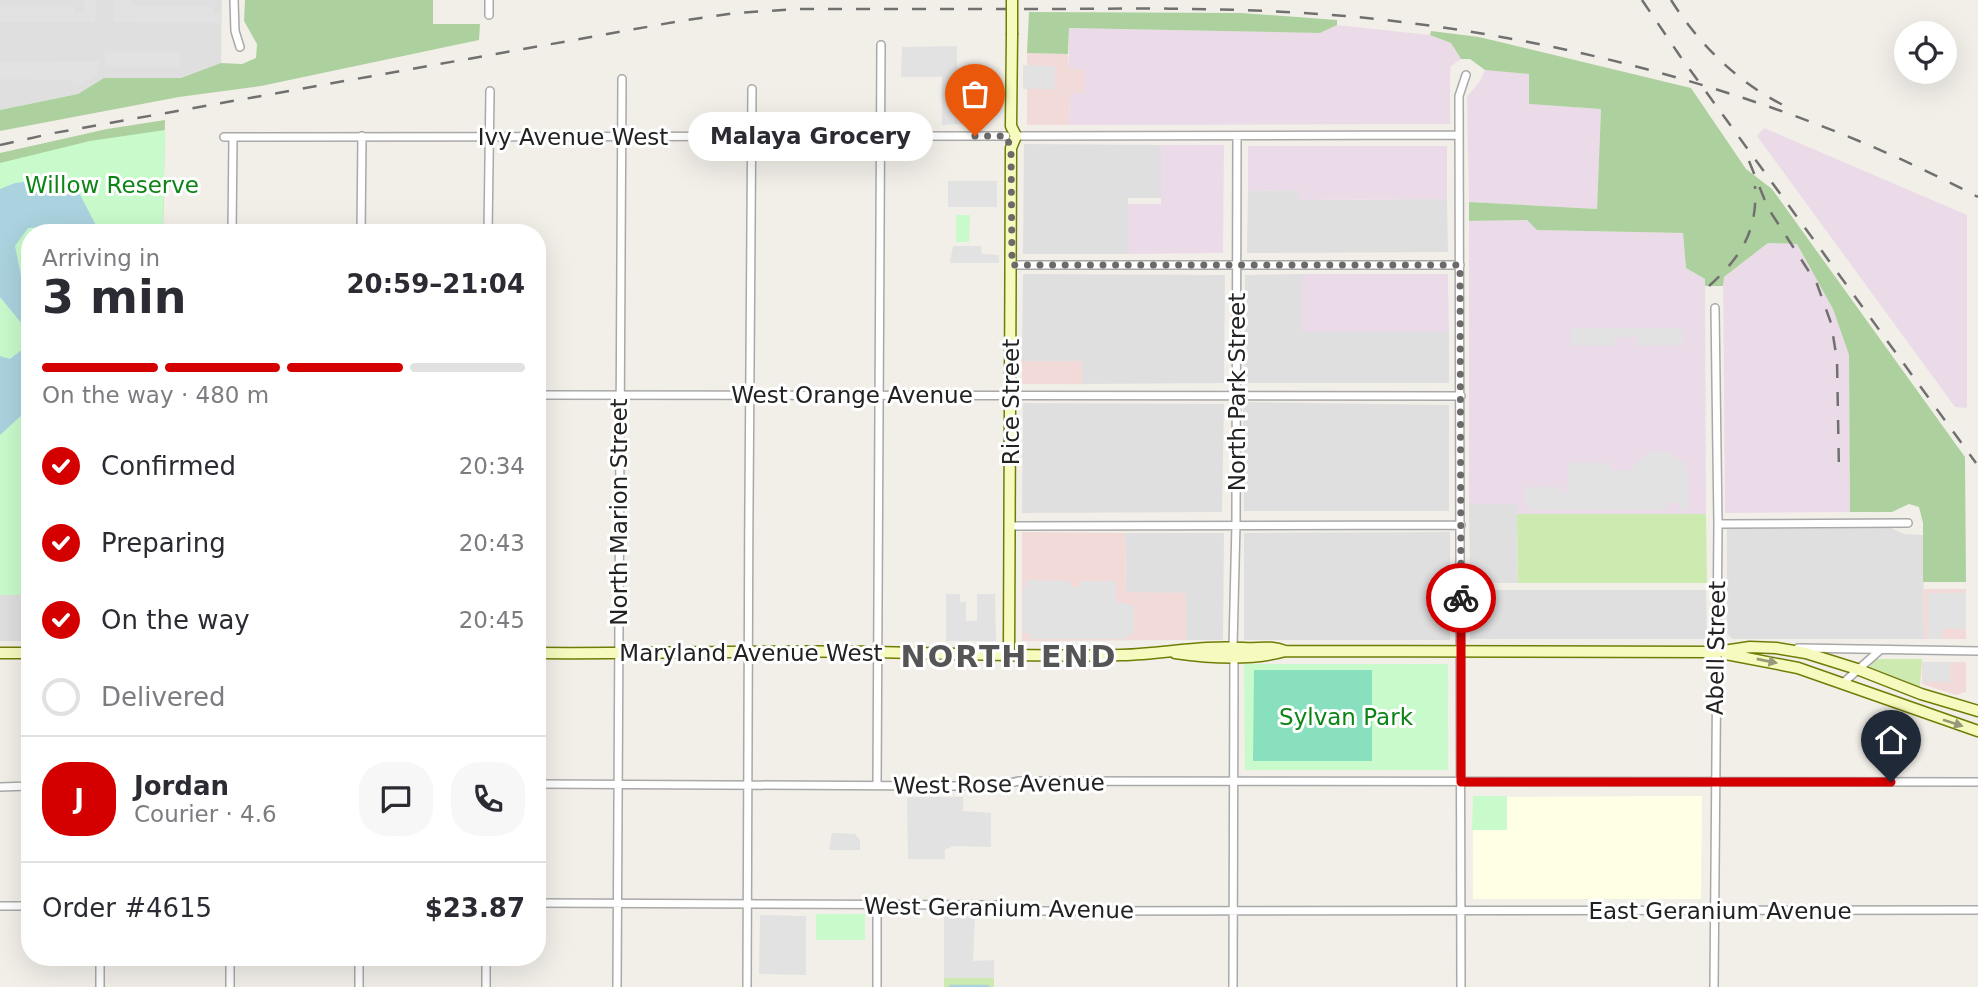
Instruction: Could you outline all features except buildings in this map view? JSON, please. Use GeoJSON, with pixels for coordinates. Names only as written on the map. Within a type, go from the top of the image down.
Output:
{"type":"FeatureCollection","features":[{"type":"Feature","properties":{"kind":"main road","name":"Rice Street"},"geometry":{"type":"LineString","coordinates":[[1009,656],[1012,0]]}},
{"type":"Feature","properties":{"kind":"main road","name":"Maryland Avenue West"},"geometry":{"type":"LineString","coordinates":[[546,653],[877,652],[1009,656],[1175,653],[1199,656],[1273,646],[1285,651],[1717,652]]}},
{"type":"Feature","properties":{"kind":"main road"},"geometry":{"type":"LineString","coordinates":[[1717,652],[1751,647],[1806,653],[1857,669],[1906,689],[1978,711]]}},
{"type":"Feature","properties":{"kind":"main road"},"geometry":{"type":"LineString","coordinates":[[1717,652],[1782,664],[1978,731]]}},
{"type":"Feature","properties":{"kind":"main road"},"geometry":{"type":"LineString","coordinates":[[0,653],[21,653]]}},
{"type":"Feature","properties":{"kind":"street"},"geometry":{"type":"LineString","coordinates":[[234,0],[234,31],[240,47]]}},
{"type":"Feature","properties":{"kind":"street"},"geometry":{"type":"LineString","coordinates":[[488,16],[489,0]]}},
{"type":"Feature","properties":{"kind":"street"},"geometry":{"type":"LineString","coordinates":[[877,786],[881,45]]}},
{"type":"Feature","properties":{"kind":"street"},"geometry":{"type":"LineString","coordinates":[[1461,987],[1459,96],[1466,75]]}},
{"type":"Feature","properties":{"kind":"street","name":"North Marion Street"},"geometry":{"type":"LineString","coordinates":[[617,987],[622,79]]}},
{"type":"Feature","properties":{"kind":"street"},"geometry":{"type":"LineString","coordinates":[[747,987],[746,785],[752,89]]}},
{"type":"Feature","properties":{"kind":"street"},"geometry":{"type":"LineString","coordinates":[[488,224],[490,91]]}},
{"type":"Feature","properties":{"kind":"street","name":"Ivy Avenue West"},"geometry":{"type":"LineString","coordinates":[[224,137],[881,137],[1011,133],[1237,137],[1459,135]]}},
{"type":"Feature","properties":{"kind":"street"},"geometry":{"type":"LineString","coordinates":[[362,136],[362,224]]}},
{"type":"Feature","properties":{"kind":"street"},"geometry":{"type":"LineString","coordinates":[[232,224],[233,137]]}},
{"type":"Feature","properties":{"kind":"street","name":"North Park Street"},"geometry":{"type":"LineString","coordinates":[[1233,987],[1237,137]]}},
{"type":"Feature","properties":{"kind":"street"},"geometry":{"type":"LineString","coordinates":[[1012,265],[1460,265]]}},
{"type":"Feature","properties":{"kind":"street","name":"Abell Street"},"geometry":{"type":"LineString","coordinates":[[1714,987],[1718,524],[1715,309]]}},
{"type":"Feature","properties":{"kind":"street","name":"West Orange Avenue"},"geometry":{"type":"LineString","coordinates":[[546,395],[1461,396]]}},
{"type":"Feature","properties":{"kind":"street"},"geometry":{"type":"LineString","coordinates":[[1718,524],[1908,523]]}},
{"type":"Feature","properties":{"kind":"street"},"geometry":{"type":"LineString","coordinates":[[1010,526],[1461,525]]}},
{"type":"Feature","properties":{"kind":"street"},"geometry":{"type":"LineString","coordinates":[[1776,648],[1978,652]]}},
{"type":"Feature","properties":{"kind":"street"},"geometry":{"type":"LineString","coordinates":[[1843,683],[1879,651]]}},
{"type":"Feature","properties":{"kind":"street","name":"West Rose Avenue"},"geometry":{"type":"LineString","coordinates":[[546,784],[997,786],[1019,781],[1978,782]]}},
{"type":"Feature","properties":{"kind":"street"},"geometry":{"type":"LineString","coordinates":[[0,787],[21,786]]}},
{"type":"Feature","properties":{"kind":"street","name":"West Geranium Avenue"},"geometry":{"type":"LineString","coordinates":[[546,902],[998,905],[1018,911],[1461,911]]}},
{"type":"Feature","properties":{"kind":"street"},"geometry":{"type":"LineString","coordinates":[[877,905],[877,987]]}},
{"type":"Feature","properties":{"kind":"street"},"geometry":{"type":"LineString","coordinates":[[0,906],[21,906]]}},
{"type":"Feature","properties":{"kind":"street","name":"East Geranium Avenue"},"geometry":{"type":"LineString","coordinates":[[1461,911],[1978,910]]}},
{"type":"Feature","properties":{"kind":"street"},"geometry":{"type":"LineString","coordinates":[[100,966],[100,987]]}},
{"type":"Feature","properties":{"kind":"street"},"geometry":{"type":"LineString","coordinates":[[230,966],[230,987]]}},
{"type":"Feature","properties":{"kind":"street"},"geometry":{"type":"LineString","coordinates":[[359,966],[359,987]]}},
{"type":"Feature","properties":{"kind":"street"},"geometry":{"type":"LineString","coordinates":[[486,966],[486,987]]}},
{"type":"Feature","properties":{"kind":"shaded area"},"geometry":{"type":"Polygon","coordinates":[[[0,0],[222,0],[221,63],[181,78],[105,78],[78,94],[0,110],[0,0]]]}},
{"type":"Feature","properties":{"kind":"shaded area"},"geometry":{"type":"Polygon","coordinates":[[[84,0],[96,0],[95,22],[0,22],[0,7],[74,7],[74,13],[83,13],[84,0]]]}},
{"type":"Feature","properties":{"kind":"shaded area"},"geometry":{"type":"Polygon","coordinates":[[[114,0],[131,0],[132,6],[213,7],[213,14],[222,14],[222,23],[114,22],[114,0]]]}},
{"type":"Feature","properties":{"kind":"shaded area"},"geometry":{"type":"Polygon","coordinates":[[[1337,25],[1430,35],[1451,43],[1461,59],[1451,66],[1450,124],[1069,125],[1070,93],[1084,93],[1084,69],[1069,69],[1069,28],[1320,33],[1337,25]]]}},
{"type":"Feature","properties":{"kind":"shaded area"},"geometry":{"type":"Polygon","coordinates":[[[957,46],[957,87],[995,87],[996,113],[968,113],[968,124],[942,125],[942,77],[901,77],[902,47],[957,46]]]}},
{"type":"Feature","properties":{"kind":"shaded area"},"geometry":{"type":"Polygon","coordinates":[[[105,51],[179,52],[180,67],[105,67],[105,51]]]}},
{"type":"Feature","properties":{"kind":"shaded area"},"geometry":{"type":"Polygon","coordinates":[[[1027,53],[1068,54],[1069,69],[1084,69],[1084,93],[1070,94],[1069,125],[1027,125],[1027,53]]]}},
{"type":"Feature","properties":{"kind":"shaded area"},"geometry":{"type":"Polygon","coordinates":[[[100,61],[97,75],[81,84],[74,84],[73,80],[0,79],[0,62],[100,61]]]}},
{"type":"Feature","properties":{"kind":"shaded area"},"geometry":{"type":"Polygon","coordinates":[[[1023,65],[1055,66],[1055,89],[1023,89],[1023,65]]]}},
{"type":"Feature","properties":{"kind":"shaded area"},"geometry":{"type":"Polygon","coordinates":[[[1485,70],[1530,74],[1529,104],[1601,109],[1597,209],[1469,202],[1467,97],[1485,70]]]}},
{"type":"Feature","properties":{"kind":"shaded area"},"geometry":{"type":"Polygon","coordinates":[[[1764,128],[1967,215],[1967,408],[1955,407],[1757,136],[1764,128]]]}},
{"type":"Feature","properties":{"kind":"shaded area"},"geometry":{"type":"Polygon","coordinates":[[[1024,144],[1161,145],[1161,198],[1128,198],[1128,254],[1023,254],[1024,144]]]}},
{"type":"Feature","properties":{"kind":"shaded area"},"geometry":{"type":"Polygon","coordinates":[[[1161,145],[1224,145],[1223,253],[1128,254],[1128,204],[1161,204],[1161,145]]]}},
{"type":"Feature","properties":{"kind":"shaded area"},"geometry":{"type":"Polygon","coordinates":[[[1248,146],[1447,146],[1447,199],[1299,200],[1299,190],[1248,191],[1248,146]]]}},
{"type":"Feature","properties":{"kind":"shaded area"},"geometry":{"type":"Polygon","coordinates":[[[948,181],[997,181],[997,207],[948,207],[948,181]]]}},
{"type":"Feature","properties":{"kind":"shaded area"},"geometry":{"type":"Polygon","coordinates":[[[1299,190],[1300,200],[1447,199],[1448,252],[1247,253],[1248,191],[1299,190]]]}},
{"type":"Feature","properties":{"kind":"shaded area"},"geometry":{"type":"Polygon","coordinates":[[[1527,220],[1538,230],[1683,233],[1686,268],[1705,279],[1706,514],[1517,514],[1517,504],[1469,504],[1469,221],[1527,220]]]}},
{"type":"Feature","properties":{"kind":"shaded area"},"geometry":{"type":"Polygon","coordinates":[[[1768,243],[1797,244],[1833,309],[1849,355],[1850,512],[1725,513],[1723,278],[1768,243]]]}},
{"type":"Feature","properties":{"kind":"shaded area"},"geometry":{"type":"Polygon","coordinates":[[[953,246],[981,246],[982,254],[999,255],[999,263],[950,263],[953,246]]]}},
{"type":"Feature","properties":{"kind":"shaded area"},"geometry":{"type":"Polygon","coordinates":[[[1023,274],[1225,275],[1224,383],[1082,384],[1081,361],[1022,361],[1023,274]]]}},
{"type":"Feature","properties":{"kind":"shaded area"},"geometry":{"type":"Polygon","coordinates":[[[1303,274],[1303,332],[1449,332],[1449,383],[1244,383],[1245,275],[1303,274]]]}},
{"type":"Feature","properties":{"kind":"shaded area"},"geometry":{"type":"Polygon","coordinates":[[[1303,274],[1448,274],[1449,332],[1302,332],[1303,274]]]}},
{"type":"Feature","properties":{"kind":"shaded area"},"geometry":{"type":"Polygon","coordinates":[[[1571,328],[1674,328],[1683,330],[1683,345],[1637,346],[1637,337],[1615,337],[1614,346],[1571,346],[1571,328]]]}},
{"type":"Feature","properties":{"kind":"shaded area"},"geometry":{"type":"Polygon","coordinates":[[[1022,361],[1082,361],[1082,384],[1022,384],[1022,361]]]}},
{"type":"Feature","properties":{"kind":"shaded area"},"geometry":{"type":"Polygon","coordinates":[[[1243,402],[1449,405],[1449,511],[1244,511],[1243,402]]]}},
{"type":"Feature","properties":{"kind":"shaded area"},"geometry":{"type":"Polygon","coordinates":[[[1023,403],[1224,404],[1222,512],[1022,513],[1023,403]]]}},
{"type":"Feature","properties":{"kind":"shaded area"},"geometry":{"type":"Polygon","coordinates":[[[1654,451],[1667,452],[1684,462],[1688,472],[1688,510],[1681,510],[1680,503],[1668,503],[1667,510],[1529,510],[1529,504],[1525,503],[1525,487],[1561,487],[1561,494],[1567,493],[1569,463],[1610,463],[1610,470],[1631,470],[1641,457],[1654,451]]]}},
{"type":"Feature","properties":{"kind":"shaded area"},"geometry":{"type":"Polygon","coordinates":[[[1469,504],[1517,504],[1518,583],[1470,583],[1469,504]]]}},
{"type":"Feature","properties":{"kind":"shaded area"},"geometry":{"type":"Polygon","coordinates":[[[1891,528],[1904,534],[1923,535],[1924,639],[1732,639],[1727,633],[1727,529],[1891,528]]]}},
{"type":"Feature","properties":{"kind":"shaded area"},"geometry":{"type":"Polygon","coordinates":[[[1022,532],[1125,533],[1126,592],[1186,593],[1186,640],[1022,641],[1022,532]]]}},
{"type":"Feature","properties":{"kind":"shaded area"},"geometry":{"type":"Polygon","coordinates":[[[1450,532],[1450,640],[1244,640],[1244,533],[1450,532]]]}},
{"type":"Feature","properties":{"kind":"shaded area"},"geometry":{"type":"Polygon","coordinates":[[[1125,533],[1224,533],[1223,640],[1186,640],[1186,593],[1126,593],[1125,533]]]}},
{"type":"Feature","properties":{"kind":"shaded area"},"geometry":{"type":"Polygon","coordinates":[[[1026,580],[1070,581],[1071,587],[1079,587],[1080,581],[1115,581],[1116,602],[1134,605],[1134,635],[1127,635],[1127,639],[1030,639],[1029,633],[1023,633],[1023,587],[1026,587],[1026,580]]]}},
{"type":"Feature","properties":{"kind":"shaded area"},"geometry":{"type":"Polygon","coordinates":[[[1923,589],[1966,589],[1966,639],[1924,639],[1923,589]]]}},
{"type":"Feature","properties":{"kind":"shaded area"},"geometry":{"type":"Polygon","coordinates":[[[1470,590],[1706,590],[1707,639],[1470,639],[1470,590]]]}},
{"type":"Feature","properties":{"kind":"shaded area"},"geometry":{"type":"Polygon","coordinates":[[[1928,593],[1966,593],[1966,629],[1942,629],[1942,639],[1928,639],[1928,593]]]}},
{"type":"Feature","properties":{"kind":"shaded area"},"geometry":{"type":"Polygon","coordinates":[[[946,594],[960,594],[960,602],[966,602],[966,621],[977,621],[977,594],[995,594],[996,641],[946,641],[946,594]]]}},
{"type":"Feature","properties":{"kind":"shaded area"},"geometry":{"type":"Polygon","coordinates":[[[0,595],[21,595],[21,641],[0,641],[0,595]]]}},
{"type":"Feature","properties":{"kind":"shaded area"},"geometry":{"type":"Polygon","coordinates":[[[1922,662],[1966,662],[1966,692],[1956,695],[1922,684],[1922,662]]]}},
{"type":"Feature","properties":{"kind":"shaded area"},"geometry":{"type":"Polygon","coordinates":[[[1924,662],[1950,662],[1950,682],[1923,682],[1924,662]]]}},
{"type":"Feature","properties":{"kind":"shaded area"},"geometry":{"type":"Polygon","coordinates":[[[1702,796],[1701,899],[1473,899],[1473,797],[1702,796]]]}},
{"type":"Feature","properties":{"kind":"shaded area"},"geometry":{"type":"Polygon","coordinates":[[[907,797],[963,797],[963,811],[991,813],[991,847],[951,846],[945,849],[945,859],[908,859],[907,797]]]}},
{"type":"Feature","properties":{"kind":"shaded area"},"geometry":{"type":"Polygon","coordinates":[[[832,833],[855,834],[860,840],[860,850],[829,850],[832,833]]]}},
{"type":"Feature","properties":{"kind":"shaded area"},"geometry":{"type":"Polygon","coordinates":[[[760,915],[806,916],[806,975],[759,974],[760,915]]]}},
{"type":"Feature","properties":{"kind":"shaded area"},"geometry":{"type":"Polygon","coordinates":[[[944,915],[975,916],[973,961],[994,960],[994,978],[944,978],[944,915]]]}},
{"type":"Feature","properties":{"kind":"green space"},"geometry":{"type":"Polygon","coordinates":[[[245,0],[433,0],[433,24],[480,24],[479,40],[261,86],[179,97],[0,131],[0,110],[78,94],[104,78],[181,78],[221,63],[242,64],[256,58],[257,44],[244,21],[245,0]]]}},
{"type":"Feature","properties":{"kind":"green space"},"geometry":{"type":"Polygon","coordinates":[[[1029,12],[1241,13],[1337,20],[1337,25],[1320,33],[1069,28],[1068,54],[1027,53],[1029,12]]]}},
{"type":"Feature","properties":{"kind":"green space"},"geometry":{"type":"Polygon","coordinates":[[[1431,31],[1479,37],[1691,88],[1746,169],[1772,189],[1965,457],[1966,582],[1923,582],[1923,523],[1919,507],[1909,504],[1892,512],[1850,512],[1849,355],[1833,309],[1797,244],[1768,243],[1724,277],[1723,286],[1705,286],[1705,279],[1686,268],[1683,233],[1537,230],[1527,220],[1469,221],[1469,202],[1597,209],[1601,109],[1529,104],[1529,74],[1485,70],[1470,59],[1461,59],[1451,43],[1430,35],[1431,31]]]}},
{"type":"Feature","properties":{"kind":"green space"},"geometry":{"type":"Polygon","coordinates":[[[165,120],[163,224],[139,224],[0,173],[0,153],[107,129],[165,120]]]}},
{"type":"Feature","properties":{"kind":"green space","name":"Willow Reserve"},"geometry":{"type":"Polygon","coordinates":[[[165,130],[163,224],[21,224],[21,595],[0,595],[0,163],[90,141],[165,130]]]}},
{"type":"Feature","properties":{"kind":"green space"},"geometry":{"type":"Polygon","coordinates":[[[956,215],[970,215],[969,242],[956,242],[956,215]]]}},
{"type":"Feature","properties":{"kind":"green space"},"geometry":{"type":"Polygon","coordinates":[[[1517,514],[1706,514],[1707,583],[1518,583],[1517,514]]]}},
{"type":"Feature","properties":{"kind":"green space"},"geometry":{"type":"Polygon","coordinates":[[[1877,659],[1922,659],[1920,687],[1870,667],[1877,659]]]}},
{"type":"Feature","properties":{"kind":"green space","name":"Sylvan Park"},"geometry":{"type":"Polygon","coordinates":[[[1244,664],[1448,664],[1448,770],[1245,770],[1244,664]]]}},
{"type":"Feature","properties":{"kind":"green space"},"geometry":{"type":"Polygon","coordinates":[[[1254,670],[1372,670],[1372,761],[1253,761],[1254,670]]]}},
{"type":"Feature","properties":{"kind":"green space"},"geometry":{"type":"Polygon","coordinates":[[[1473,796],[1507,796],[1507,830],[1472,830],[1473,796]]]}},
{"type":"Feature","properties":{"kind":"green space"},"geometry":{"type":"Polygon","coordinates":[[[816,914],[865,914],[865,940],[816,940],[816,914]]]}},
{"type":"Feature","properties":{"kind":"green space"},"geometry":{"type":"Polygon","coordinates":[[[944,978],[994,978],[994,987],[944,987],[944,978]]]}},
{"type":"Feature","properties":{"kind":"water"},"geometry":{"type":"Polygon","coordinates":[[[47,179],[76,187],[95,224],[21,224],[21,238],[15,246],[21,277],[21,323],[0,297],[0,189],[15,183],[47,179]]]}},
{"type":"Feature","properties":{"kind":"water"},"geometry":{"type":"Polygon","coordinates":[[[21,351],[21,416],[0,435],[0,356],[10,359],[21,351]]]}},
{"type":"Feature","properties":{"kind":"waterway"},"geometry":{"type":"LineString","coordinates":[[950,986],[988,986]]}},
{"type":"Feature","properties":{"kind":"railway"},"geometry":{"type":"LineString","coordinates":[[1642,0],[1976,463]]}},
{"type":"Feature","properties":{"kind":"railway"},"geometry":{"type":"LineString","coordinates":[[1671,0],[1694,32],[1720,60],[1750,85],[1783,105]]}},
{"type":"Feature","properties":{"kind":"railway"},"geometry":{"type":"LineString","coordinates":[[0,145],[54,133],[735,13],[799,9],[1240,10],[1310,13],[1426,25],[1589,55],[1750,100],[1905,161],[1978,197]]}},
{"type":"Feature","properties":{"kind":"railway"},"geometry":{"type":"LineString","coordinates":[[1749,161],[1768,208],[1817,284],[1831,323],[1837,360],[1839,472]]}},
{"type":"Feature","properties":{"kind":"railway"},"geometry":{"type":"LineString","coordinates":[[1709,286],[1730,264],[1745,242],[1754,217],[1755,186]]}},
{"type":"Feature","properties":{"kind":"way so far"},"geometry":{"type":"LineString","coordinates":[[975,136],[1006,136],[1011,148],[1012,265],[1460,265],[1461,598]]}},
{"type":"Feature","properties":{"kind":"place","name":"Malaya Grocery"},"geometry":{"type":"Point","coordinates":[975,136]}},
{"type":"Feature","properties":{"kind":"district","name":"NORTH END"},"geometry":{"type":"Point","coordinates":[1009,656]}},
{"type":"Feature","properties":{"kind":"route"},"geometry":{"type":"LineString","coordinates":[[1461,598],[1461,782],[1891,782]]}}]}
